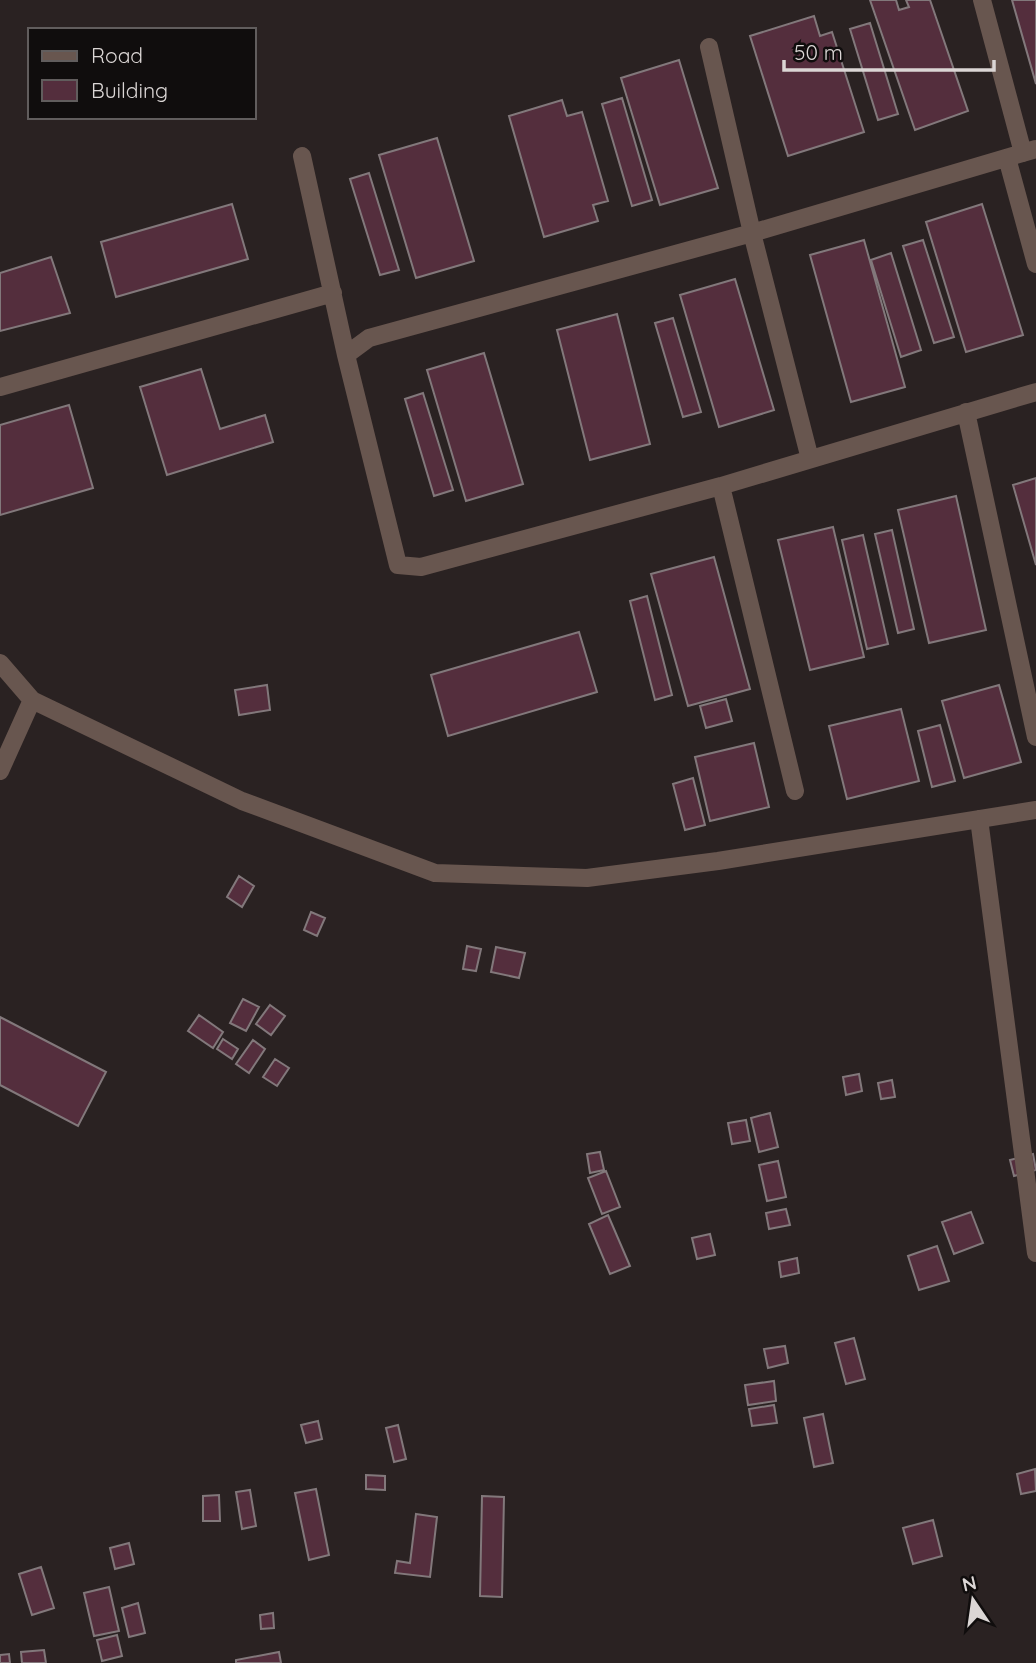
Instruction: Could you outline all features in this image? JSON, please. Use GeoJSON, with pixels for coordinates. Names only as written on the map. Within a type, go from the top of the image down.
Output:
{"type":"FeatureCollection","features":[{"type":"Feature","properties":{"kind":"street"},"geometry":{"type":"LineString","coordinates":[[982,0],[1022,153],[1036,264]]}},
{"type":"Feature","properties":{"kind":"street"},"geometry":{"type":"LineString","coordinates":[[709,47],[752,233],[810,459]]}},
{"type":"Feature","properties":{"kind":"street"},"geometry":{"type":"LineString","coordinates":[[346,355],[369,338],[752,233],[1022,153]]}},
{"type":"Feature","properties":{"kind":"street"},"geometry":{"type":"LineString","coordinates":[[303,156],[346,355],[398,565],[421,567],[721,486],[1036,392]]}},
{"type":"Feature","properties":{"kind":"street"},"geometry":{"type":"LineString","coordinates":[[0,387],[333,293]]}},
{"type":"Feature","properties":{"kind":"street"},"geometry":{"type":"LineString","coordinates":[[966,412],[1036,737]]}},
{"type":"Feature","properties":{"kind":"street"},"geometry":{"type":"LineString","coordinates":[[721,486],[795,791]]}},
{"type":"Feature","properties":{"kind":"street"},"geometry":{"type":"LineString","coordinates":[[0,663],[32,700],[243,801],[435,873],[587,878],[718,861],[1036,810]]}},
{"type":"Feature","properties":{"kind":"street"},"geometry":{"type":"LineString","coordinates":[[0,771],[32,700]]}},
{"type":"Feature","properties":{"kind":"street"},"geometry":{"type":"LineString","coordinates":[[979,819],[1036,1253]]}},
{"type":"Feature","properties":{"kind":"building"},"geometry":{"type":"Polygon","coordinates":[[[870,0],[896,0],[899,10],[909,7],[906,0],[930,0],[968,111],[915,130],[870,0]]]}},
{"type":"Feature","properties":{"kind":"building"},"geometry":{"type":"Polygon","coordinates":[[[1012,0],[1036,0],[1036,84],[1012,0]]]}},
{"type":"Feature","properties":{"kind":"building"},"geometry":{"type":"Polygon","coordinates":[[[814,16],[820,36],[832,32],[864,132],[788,156],[750,36],[814,16]]]}},
{"type":"Feature","properties":{"kind":"building"},"geometry":{"type":"Polygon","coordinates":[[[870,23],[898,114],[878,120],[850,29],[870,23]]]}},
{"type":"Feature","properties":{"kind":"building"},"geometry":{"type":"Polygon","coordinates":[[[679,60],[718,188],[660,205],[621,78],[679,60]]]}},
{"type":"Feature","properties":{"kind":"building"},"geometry":{"type":"Polygon","coordinates":[[[622,98],[652,200],[632,206],[602,104],[622,98]]]}},
{"type":"Feature","properties":{"kind":"building"},"geometry":{"type":"Polygon","coordinates":[[[562,100],[567,116],[582,112],[608,201],[593,205],[598,221],[544,237],[509,116],[562,100]]]}},
{"type":"Feature","properties":{"kind":"building"},"geometry":{"type":"Polygon","coordinates":[[[437,138],[474,261],[416,278],[379,155],[437,138]]]}},
{"type":"Feature","properties":{"kind":"building"},"geometry":{"type":"Polygon","coordinates":[[[369,173],[399,270],[380,275],[350,179],[369,173]]]}},
{"type":"Feature","properties":{"kind":"building"},"geometry":{"type":"Polygon","coordinates":[[[232,204],[248,259],[116,297],[101,242],[232,204]]]}},
{"type":"Feature","properties":{"kind":"building"},"geometry":{"type":"Polygon","coordinates":[[[982,204],[1023,335],[966,352],[926,222],[982,204]]]}},
{"type":"Feature","properties":{"kind":"building"},"geometry":{"type":"Polygon","coordinates":[[[864,240],[905,387],[851,402],[810,255],[864,240]]]}},
{"type":"Feature","properties":{"kind":"building"},"geometry":{"type":"Polygon","coordinates":[[[923,240],[954,337],[934,343],[903,246],[923,240]]]}},
{"type":"Feature","properties":{"kind":"building"},"geometry":{"type":"Polygon","coordinates":[[[891,253],[921,350],[901,357],[871,260],[891,253]]]}},
{"type":"Feature","properties":{"kind":"building"},"geometry":{"type":"Polygon","coordinates":[[[51,257],[70,313],[0,331],[0,273],[51,257]]]}},
{"type":"Feature","properties":{"kind":"building"},"geometry":{"type":"Polygon","coordinates":[[[735,279],[774,410],[719,427],[680,295],[735,279]]]}},
{"type":"Feature","properties":{"kind":"building"},"geometry":{"type":"Polygon","coordinates":[[[617,314],[650,444],[590,460],[557,330],[617,314]]]}},
{"type":"Feature","properties":{"kind":"building"},"geometry":{"type":"Polygon","coordinates":[[[673,318],[701,412],[683,417],[655,323],[673,318]]]}},
{"type":"Feature","properties":{"kind":"building"},"geometry":{"type":"Polygon","coordinates":[[[484,353],[523,484],[466,501],[427,370],[484,353]]]}},
{"type":"Feature","properties":{"kind":"building"},"geometry":{"type":"Polygon","coordinates":[[[201,369],[220,429],[265,415],[273,442],[167,475],[140,387],[201,369]]]}},
{"type":"Feature","properties":{"kind":"building"},"geometry":{"type":"Polygon","coordinates":[[[423,393],[453,490],[434,496],[405,399],[423,393]]]}},
{"type":"Feature","properties":{"kind":"building"},"geometry":{"type":"Polygon","coordinates":[[[69,405],[93,488],[0,515],[0,425],[69,405]]]}},
{"type":"Feature","properties":{"kind":"building"},"geometry":{"type":"Polygon","coordinates":[[[1036,478],[1036,565],[1013,485],[1036,478]]]}},
{"type":"Feature","properties":{"kind":"building"},"geometry":{"type":"Polygon","coordinates":[[[956,496],[986,630],[929,643],[898,510],[956,496]]]}},
{"type":"Feature","properties":{"kind":"building"},"geometry":{"type":"Polygon","coordinates":[[[833,527],[864,657],[810,670],[778,540],[833,527]]]}},
{"type":"Feature","properties":{"kind":"building"},"geometry":{"type":"Polygon","coordinates":[[[892,530],[914,629],[898,633],[875,534],[892,530]]]}},
{"type":"Feature","properties":{"kind":"building"},"geometry":{"type":"Polygon","coordinates":[[[863,535],[888,644],[867,649],[842,540],[863,535]]]}},
{"type":"Feature","properties":{"kind":"building"},"geometry":{"type":"Polygon","coordinates":[[[714,557],[750,689],[688,706],[651,574],[714,557]]]}},
{"type":"Feature","properties":{"kind":"building"},"geometry":{"type":"Polygon","coordinates":[[[647,596],[672,695],[655,700],[630,601],[647,596]]]}},
{"type":"Feature","properties":{"kind":"building"},"geometry":{"type":"Polygon","coordinates":[[[579,632],[597,692],[448,736],[431,675],[579,632]]]}},
{"type":"Feature","properties":{"kind":"building"},"geometry":{"type":"Polygon","coordinates":[[[267,685],[270,710],[239,715],[235,690],[267,685]]]}},
{"type":"Feature","properties":{"kind":"building"},"geometry":{"type":"Polygon","coordinates":[[[999,685],[1021,762],[964,778],[942,701],[999,685]]]}},
{"type":"Feature","properties":{"kind":"building"},"geometry":{"type":"Polygon","coordinates":[[[726,699],[732,721],[706,728],[700,706],[726,699]]]}},
{"type":"Feature","properties":{"kind":"building"},"geometry":{"type":"Polygon","coordinates":[[[901,709],[919,781],[847,799],[829,726],[901,709]]]}},
{"type":"Feature","properties":{"kind":"building"},"geometry":{"type":"Polygon","coordinates":[[[940,725],[955,781],[932,787],[918,731],[940,725]]]}},
{"type":"Feature","properties":{"kind":"building"},"geometry":{"type":"Polygon","coordinates":[[[754,743],[769,807],[710,821],[695,757],[754,743]]]}},
{"type":"Feature","properties":{"kind":"building"},"geometry":{"type":"Polygon","coordinates":[[[693,778],[705,825],[685,830],[673,784],[693,778]]]}},
{"type":"Feature","properties":{"kind":"building"},"geometry":{"type":"Polygon","coordinates":[[[239,876],[254,886],[242,907],[227,897],[239,876]]]}},
{"type":"Feature","properties":{"kind":"building"},"geometry":{"type":"Polygon","coordinates":[[[311,912],[325,918],[317,936],[304,930],[311,912]]]}},
{"type":"Feature","properties":{"kind":"building"},"geometry":{"type":"Polygon","coordinates":[[[467,946],[481,949],[476,971],[463,969],[467,946]]]}},
{"type":"Feature","properties":{"kind":"building"},"geometry":{"type":"Polygon","coordinates":[[[496,947],[525,953],[519,978],[491,972],[496,947]]]}},
{"type":"Feature","properties":{"kind":"building"},"geometry":{"type":"Polygon","coordinates":[[[243,999],[259,1007],[246,1031],[230,1023],[243,999]]]}},
{"type":"Feature","properties":{"kind":"building"},"geometry":{"type":"Polygon","coordinates":[[[270,1005],[285,1016],[271,1035],[256,1024],[270,1005]]]}},
{"type":"Feature","properties":{"kind":"building"},"geometry":{"type":"Polygon","coordinates":[[[199,1015],[223,1032],[213,1048],[188,1031],[199,1015]]]}},
{"type":"Feature","properties":{"kind":"building"},"geometry":{"type":"Polygon","coordinates":[[[0,1017],[106,1072],[78,1126],[0,1085],[0,1017]]]}},
{"type":"Feature","properties":{"kind":"building"},"geometry":{"type":"Polygon","coordinates":[[[223,1039],[238,1049],[232,1059],[217,1049],[223,1039]]]}},
{"type":"Feature","properties":{"kind":"building"},"geometry":{"type":"Polygon","coordinates":[[[253,1040],[265,1049],[249,1073],[236,1064],[253,1040]]]}},
{"type":"Feature","properties":{"kind":"building"},"geometry":{"type":"Polygon","coordinates":[[[275,1059],[289,1068],[277,1086],[263,1077],[275,1059]]]}},
{"type":"Feature","properties":{"kind":"building"},"geometry":{"type":"Polygon","coordinates":[[[859,1074],[862,1091],[846,1095],[843,1077],[859,1074]]]}},
{"type":"Feature","properties":{"kind":"building"},"geometry":{"type":"Polygon","coordinates":[[[892,1080],[895,1097],[881,1099],[878,1083],[892,1080]]]}},
{"type":"Feature","properties":{"kind":"building"},"geometry":{"type":"Polygon","coordinates":[[[770,1113],[778,1147],[759,1152],[751,1118],[770,1113]]]}},
{"type":"Feature","properties":{"kind":"building"},"geometry":{"type":"Polygon","coordinates":[[[746,1120],[750,1141],[732,1144],[728,1123],[746,1120]]]}},
{"type":"Feature","properties":{"kind":"building"},"geometry":{"type":"Polygon","coordinates":[[[600,1152],[604,1170],[590,1173],[587,1154],[600,1152]]]}},
{"type":"Feature","properties":{"kind":"building"},"geometry":{"type":"Polygon","coordinates":[[[1033,1154],[1036,1170],[1014,1176],[1010,1160],[1033,1154]]]}},
{"type":"Feature","properties":{"kind":"building"},"geometry":{"type":"Polygon","coordinates":[[[778,1161],[786,1197],[767,1201],[759,1165],[778,1161]]]}},
{"type":"Feature","properties":{"kind":"building"},"geometry":{"type":"Polygon","coordinates":[[[606,1171],[620,1207],[602,1214],[588,1178],[606,1171]]]}},
{"type":"Feature","properties":{"kind":"building"},"geometry":{"type":"Polygon","coordinates":[[[786,1209],[790,1225],[769,1229],[766,1213],[786,1209]]]}},
{"type":"Feature","properties":{"kind":"building"},"geometry":{"type":"Polygon","coordinates":[[[971,1212],[983,1243],[954,1254],[942,1222],[971,1212]]]}},
{"type":"Feature","properties":{"kind":"building"},"geometry":{"type":"Polygon","coordinates":[[[608,1215],[630,1266],[610,1274],[589,1224],[608,1215]]]}},
{"type":"Feature","properties":{"kind":"building"},"geometry":{"type":"Polygon","coordinates":[[[710,1234],[715,1255],[697,1259],[692,1238],[710,1234]]]}},
{"type":"Feature","properties":{"kind":"building"},"geometry":{"type":"Polygon","coordinates":[[[937,1246],[949,1281],[919,1290],[908,1256],[937,1246]]]}},
{"type":"Feature","properties":{"kind":"building"},"geometry":{"type":"Polygon","coordinates":[[[797,1258],[799,1273],[781,1277],[779,1262],[797,1258]]]}},
{"type":"Feature","properties":{"kind":"building"},"geometry":{"type":"Polygon","coordinates":[[[854,1338],[865,1379],[846,1384],[835,1343],[854,1338]]]}},
{"type":"Feature","properties":{"kind":"building"},"geometry":{"type":"Polygon","coordinates":[[[785,1346],[788,1363],[768,1368],[764,1349],[785,1346]]]}},
{"type":"Feature","properties":{"kind":"building"},"geometry":{"type":"Polygon","coordinates":[[[774,1381],[776,1401],[748,1405],[745,1385],[774,1381]]]}},
{"type":"Feature","properties":{"kind":"building"},"geometry":{"type":"Polygon","coordinates":[[[774,1405],[777,1423],[752,1426],[749,1409],[774,1405]]]}},
{"type":"Feature","properties":{"kind":"building"},"geometry":{"type":"Polygon","coordinates":[[[823,1414],[833,1463],[814,1467],[804,1418],[823,1414]]]}},
{"type":"Feature","properties":{"kind":"building"},"geometry":{"type":"Polygon","coordinates":[[[318,1421],[322,1439],[306,1443],[301,1425],[318,1421]]]}},
{"type":"Feature","properties":{"kind":"building"},"geometry":{"type":"Polygon","coordinates":[[[398,1425],[406,1459],[394,1462],[386,1428],[398,1425]]]}},
{"type":"Feature","properties":{"kind":"building"},"geometry":{"type":"Polygon","coordinates":[[[1035,1469],[1036,1491],[1021,1494],[1017,1474],[1035,1469]]]}},
{"type":"Feature","properties":{"kind":"building"},"geometry":{"type":"Polygon","coordinates":[[[366,1475],[385,1476],[385,1490],[366,1489],[366,1475]]]}},
{"type":"Feature","properties":{"kind":"building"},"geometry":{"type":"Polygon","coordinates":[[[316,1489],[329,1555],[309,1560],[295,1493],[316,1489]]]}},
{"type":"Feature","properties":{"kind":"building"},"geometry":{"type":"Polygon","coordinates":[[[250,1490],[256,1526],[242,1529],[236,1492],[250,1490]]]}},
{"type":"Feature","properties":{"kind":"building"},"geometry":{"type":"Polygon","coordinates":[[[219,1495],[220,1521],[203,1521],[203,1496],[219,1495]]]}},
{"type":"Feature","properties":{"kind":"building"},"geometry":{"type":"Polygon","coordinates":[[[482,1496],[504,1497],[502,1597],[480,1596],[482,1496]]]}},
{"type":"Feature","properties":{"kind":"building"},"geometry":{"type":"Polygon","coordinates":[[[416,1514],[437,1517],[430,1577],[395,1573],[397,1561],[410,1563],[416,1514]]]}},
{"type":"Feature","properties":{"kind":"building"},"geometry":{"type":"Polygon","coordinates":[[[933,1520],[942,1556],[913,1564],[903,1528],[933,1520]]]}},
{"type":"Feature","properties":{"kind":"building"},"geometry":{"type":"Polygon","coordinates":[[[129,1543],[134,1564],[115,1569],[110,1548],[129,1543]]]}},
{"type":"Feature","properties":{"kind":"building"},"geometry":{"type":"Polygon","coordinates":[[[41,1567],[54,1608],[32,1615],[19,1574],[41,1567]]]}},
{"type":"Feature","properties":{"kind":"building"},"geometry":{"type":"Polygon","coordinates":[[[109,1587],[119,1631],[94,1636],[84,1593],[109,1587]]]}},
{"type":"Feature","properties":{"kind":"building"},"geometry":{"type":"Polygon","coordinates":[[[138,1603],[145,1633],[129,1637],[122,1608],[138,1603]]]}},
{"type":"Feature","properties":{"kind":"building"},"geometry":{"type":"Polygon","coordinates":[[[273,1613],[274,1628],[261,1629],[260,1615],[273,1613]]]}},
{"type":"Feature","properties":{"kind":"building"},"geometry":{"type":"Polygon","coordinates":[[[117,1635],[122,1656],[102,1661],[97,1640],[117,1635]]]}},
{"type":"Feature","properties":{"kind":"building"},"geometry":{"type":"Polygon","coordinates":[[[44,1650],[46,1663],[22,1663],[21,1652],[44,1650]]]}},
{"type":"Feature","properties":{"kind":"building"},"geometry":{"type":"Polygon","coordinates":[[[279,1652],[281,1663],[236,1663],[236,1660],[279,1652]]]}},
{"type":"Feature","properties":{"kind":"building"},"geometry":{"type":"Polygon","coordinates":[[[9,1654],[10,1663],[0,1663],[0,1655],[9,1654]]]}}]}
